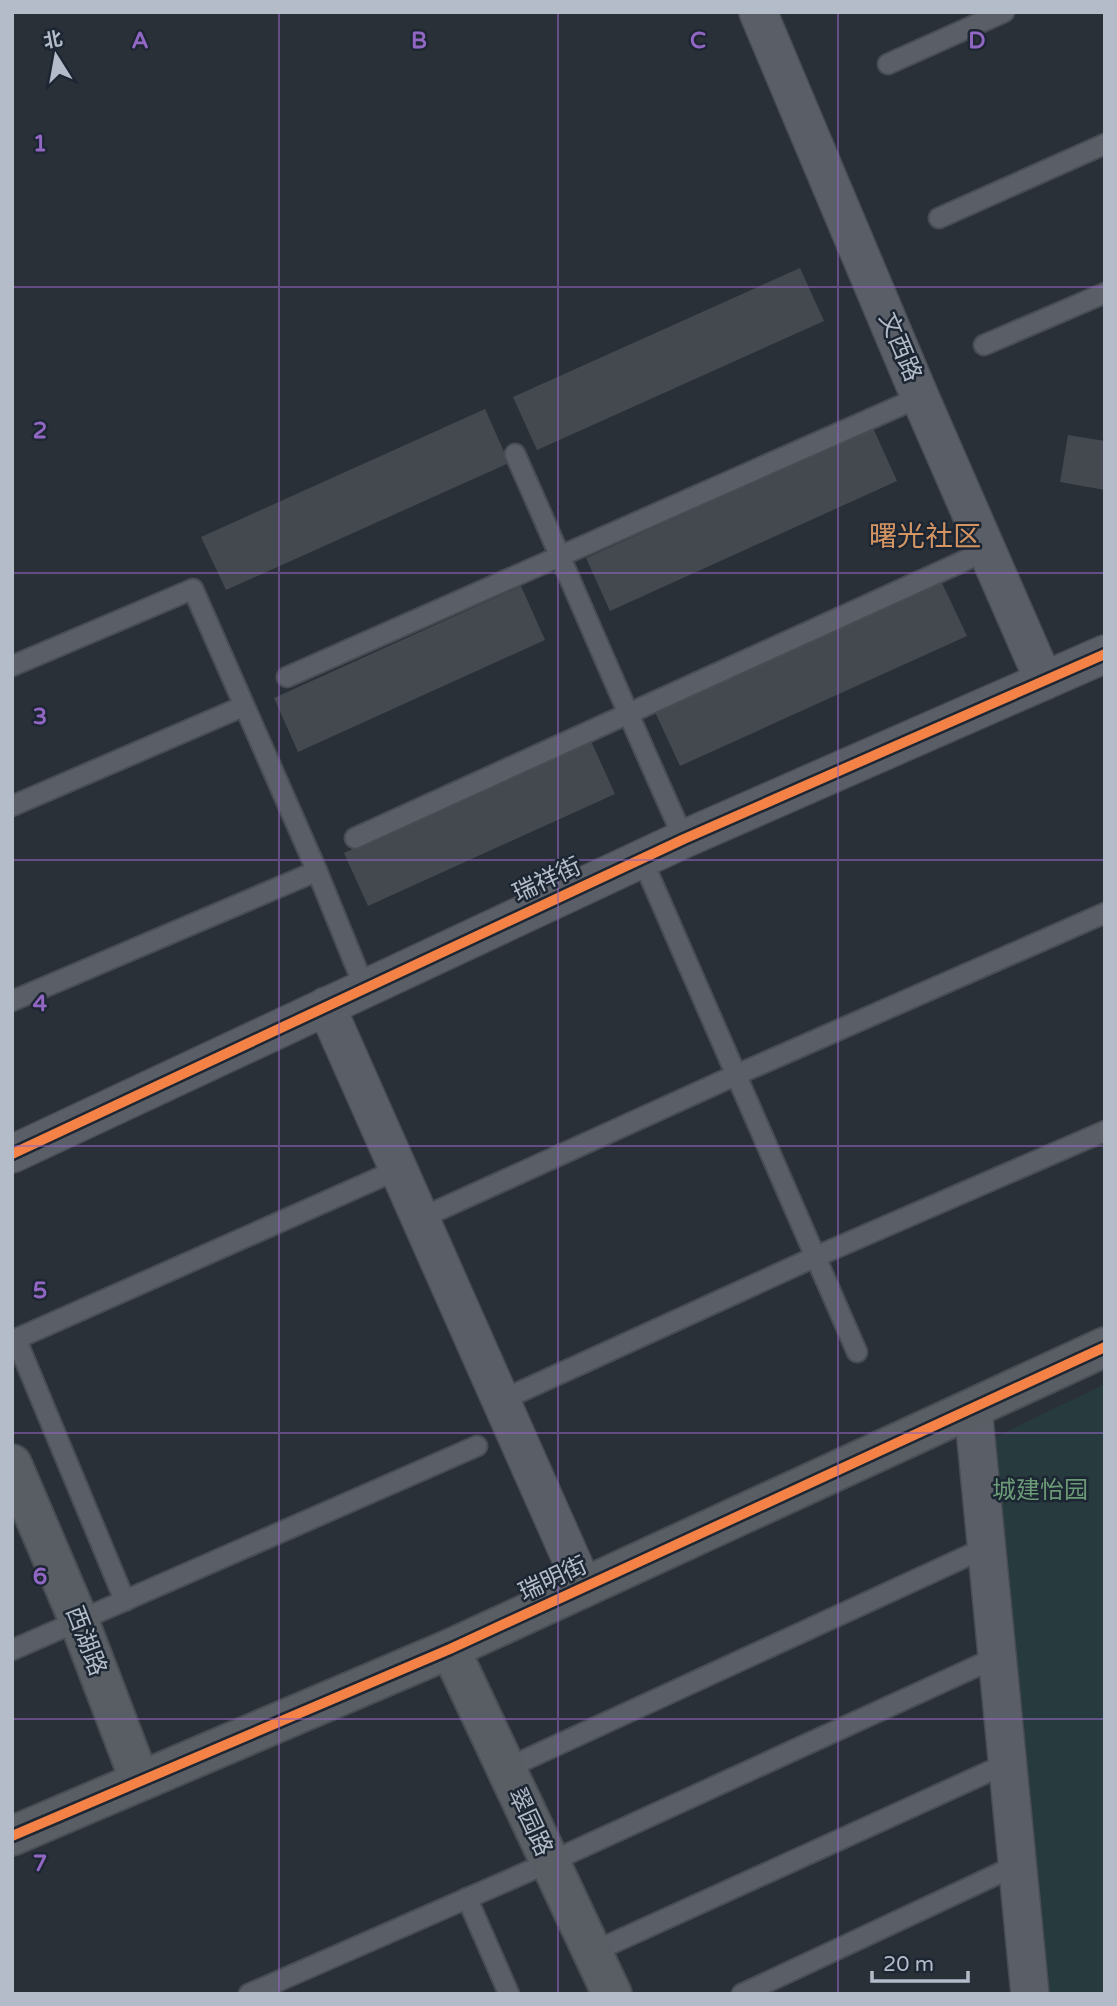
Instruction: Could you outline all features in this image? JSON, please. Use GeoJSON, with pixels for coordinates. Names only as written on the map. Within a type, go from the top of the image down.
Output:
{"type":"FeatureCollection","features":[{"type":"Feature","properties":{"kind":"street","name":"文西路"},"geometry":{"type":"LineString","coordinates":[[758,12],[920,397],[1044,681]]}},
{"type":"Feature","properties":{"kind":"street","name":"瑞祥街"},"geometry":{"type":"LineString","coordinates":[[12,1154],[684,839],[1105,654]]}},
{"type":"Feature","properties":{"kind":"street"},"geometry":{"type":"LineString","coordinates":[[326,1006],[584,1588]]}},
{"type":"Feature","properties":{"kind":"street","name":"瑞明街"},"geometry":{"type":"LineString","coordinates":[[12,1836],[450,1649],[1105,1347]]}},
{"type":"Feature","properties":{"kind":"street"},"geometry":{"type":"LineString","coordinates":[[973,1408],[1008,1763],[1027,1993]]}},
{"type":"Feature","properties":{"kind":"street","name":"西湖路"},"geometry":{"type":"LineString","coordinates":[[12,1464],[79,1621],[140,1781]]}},
{"type":"Feature","properties":{"kind":"street","name":"翠园路"},"geometry":{"type":"LineString","coordinates":[[450,1649],[612,1994]]}},
{"type":"Feature","properties":{"kind":"lane"},"geometry":{"type":"LineString","coordinates":[[888,64],[1004,12]]}},
{"type":"Feature","properties":{"kind":"lane"},"geometry":{"type":"LineString","coordinates":[[939,218],[1105,144]]}},
{"type":"Feature","properties":{"kind":"lane"},"geometry":{"type":"LineString","coordinates":[[984,345],[1105,293]]}},
{"type":"Feature","properties":{"kind":"lane"},"geometry":{"type":"LineString","coordinates":[[287,677],[920,397]]}},
{"type":"Feature","properties":{"kind":"lane"},"geometry":{"type":"LineString","coordinates":[[516,454],[627,714],[684,839]]}},
{"type":"Feature","properties":{"kind":"lane"},"geometry":{"type":"LineString","coordinates":[[355,838],[988,550]]}},
{"type":"Feature","properties":{"kind":"lane"},"geometry":{"type":"LineString","coordinates":[[12,666],[193,589],[317,871],[365,989]]}},
{"type":"Feature","properties":{"kind":"lane"},"geometry":{"type":"LineString","coordinates":[[12,806],[244,706]]}},
{"type":"Feature","properties":{"kind":"lane"},"geometry":{"type":"LineString","coordinates":[[642,859],[857,1352]]}},
{"type":"Feature","properties":{"kind":"lane"},"geometry":{"type":"LineString","coordinates":[[12,1001],[317,871]]}},
{"type":"Feature","properties":{"kind":"lane"},"geometry":{"type":"LineString","coordinates":[[421,1218],[736,1075],[1105,913]]}},
{"type":"Feature","properties":{"kind":"lane"},"geometry":{"type":"LineString","coordinates":[[502,1400],[815,1257],[1105,1131]]}},
{"type":"Feature","properties":{"kind":"lane"},"geometry":{"type":"LineString","coordinates":[[125,1601],[16,1339],[399,1169]]}},
{"type":"Feature","properties":{"kind":"lane"},"geometry":{"type":"LineString","coordinates":[[12,1650],[477,1447]]}},
{"type":"Feature","properties":{"kind":"lane"},"geometry":{"type":"LineString","coordinates":[[505,1769],[987,1547]]}},
{"type":"Feature","properties":{"kind":"lane"},"geometry":{"type":"LineString","coordinates":[[249,1994],[550,1862],[997,1657]]}},
{"type":"Feature","properties":{"kind":"lane"},"geometry":{"type":"LineString","coordinates":[[593,1952],[1008,1763]]}},
{"type":"Feature","properties":{"kind":"lane"},"geometry":{"type":"LineString","coordinates":[[742,1994],[1017,1866]]}},
{"type":"Feature","properties":{"kind":"lane"},"geometry":{"type":"LineString","coordinates":[[467,1898],[509,1994]]}},
{"type":"Feature","properties":{"kind":"green space","name":"城建怡园"},"geometry":{"type":"Polygon","coordinates":[[[1105,1384],[1105,1994],[1026,1994],[994,1559],[958,1455],[1105,1384]]]}},
{"type":"Feature","properties":{"kind":"building"},"geometry":{"type":"Polygon","coordinates":[[[800,268],[824,321],[537,450],[513,397],[800,268]]]}},
{"type":"Feature","properties":{"kind":"building"},"geometry":{"type":"Polygon","coordinates":[[[485,409],[509,463],[226,590],[201,537],[485,409]]]}},
{"type":"Feature","properties":{"kind":"building"},"geometry":{"type":"Polygon","coordinates":[[[873,428],[897,481],[610,611],[586,558],[873,428]]]}},
{"type":"Feature","properties":{"kind":"building"},"geometry":{"type":"Polygon","coordinates":[[[1068,435],[1105,441],[1105,490],[1060,482],[1068,435]]]}},
{"type":"Feature","properties":{"kind":"building"},"geometry":{"type":"Polygon","coordinates":[[[942,583],[967,636],[680,766],[655,712],[942,583]]]}},
{"type":"Feature","properties":{"kind":"building"},"geometry":{"type":"Polygon","coordinates":[[[521,586],[545,640],[298,752],[274,698],[521,586]]]}},
{"type":"Feature","properties":{"kind":"building"},"geometry":{"type":"Polygon","coordinates":[[[591,741],[615,794],[368,906],[344,853],[591,741]]]}},
{"type":"Feature","properties":{"kind":"cycle path"},"geometry":{"type":"LineString","coordinates":[[12,1154],[684,839],[1105,654]]}},
{"type":"Feature","properties":{"kind":"cycle path"},"geometry":{"type":"LineString","coordinates":[[12,1836],[450,1649],[1105,1347]]}},
{"type":"Feature","properties":{"kind":"district","name":"曙光社区"},"geometry":{"type":"Point","coordinates":[925,537]}}]}
